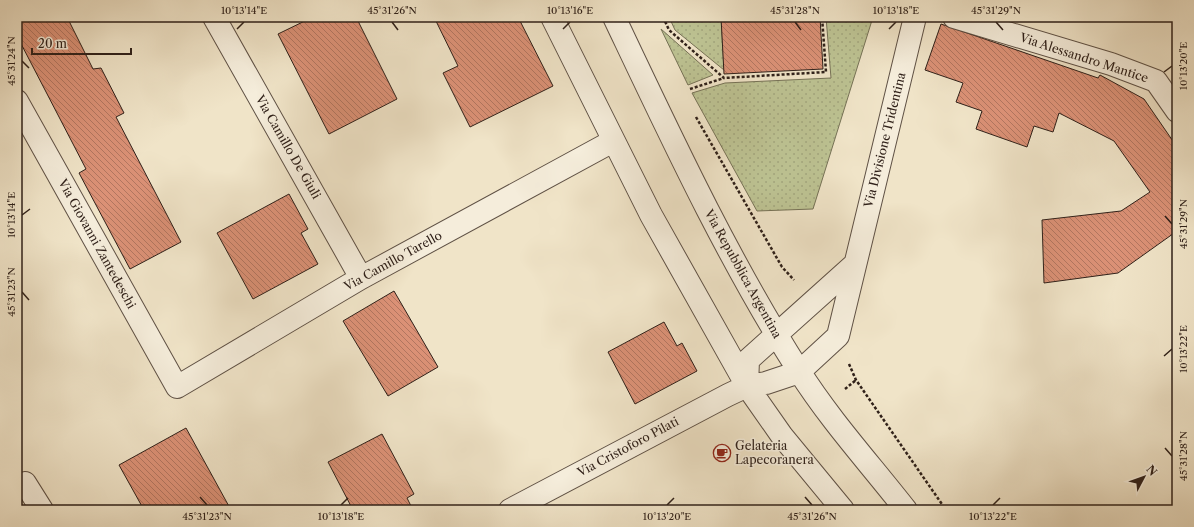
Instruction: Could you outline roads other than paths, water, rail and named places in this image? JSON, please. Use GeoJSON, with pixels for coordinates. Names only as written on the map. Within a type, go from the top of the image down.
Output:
{"type":"FeatureCollection","features":[{"type":"Feature","properties":{"kind":"street","name":"Via Camillo De Giuli"},"geometry":{"type":"LineString","coordinates":[[214,17],[361,278]]}},
{"type":"Feature","properties":{"kind":"street"},"geometry":{"type":"LineString","coordinates":[[552,17],[651,215],[747,386],[782,436],[843,510]]}},
{"type":"Feature","properties":{"kind":"street","name":"Via Repubblica Argentina"},"geometry":{"type":"LineString","coordinates":[[614,17],[695,188],[799,372],[823,406],[906,510]]}},
{"type":"Feature","properties":{"kind":"street","name":"Via Divisione Tridentina"},"geometry":{"type":"LineString","coordinates":[[799,372],[838,336],[915,17]]}},
{"type":"Feature","properties":{"kind":"street","name":"Via Alessandro Mantice"},"geometry":{"type":"LineString","coordinates":[[954,17],[1111,64],[1156,81],[1177,111]]}},
{"type":"Feature","properties":{"kind":"street","name":"Via Giovanni Zantedeschi"},"geometry":{"type":"LineString","coordinates":[[17,101],[177,387]]}},
{"type":"Feature","properties":{"kind":"street","name":"Via Camillo Tarello"},"geometry":{"type":"LineString","coordinates":[[177,387],[361,278],[613,141]]}},
{"type":"Feature","properties":{"kind":"street"},"geometry":{"type":"LineString","coordinates":[[747,386],[748,360],[776,333],[855,264]]}},
{"type":"Feature","properties":{"kind":"street"},"geometry":{"type":"LineString","coordinates":[[747,386],[766,383],[799,372]]}},
{"type":"Feature","properties":{"kind":"street","name":"Via Cristoforo Pilati"},"geometry":{"type":"LineString","coordinates":[[510,510],[747,386]]}},
{"type":"Feature","properties":{"kind":"street"},"geometry":{"type":"LineString","coordinates":[[25,483],[42,510]]}},
{"type":"Feature","properties":{"kind":"place","name":"Gelateria Lapecoranera"},"geometry":{"type":"Point","coordinates":[722,453]}}]}
